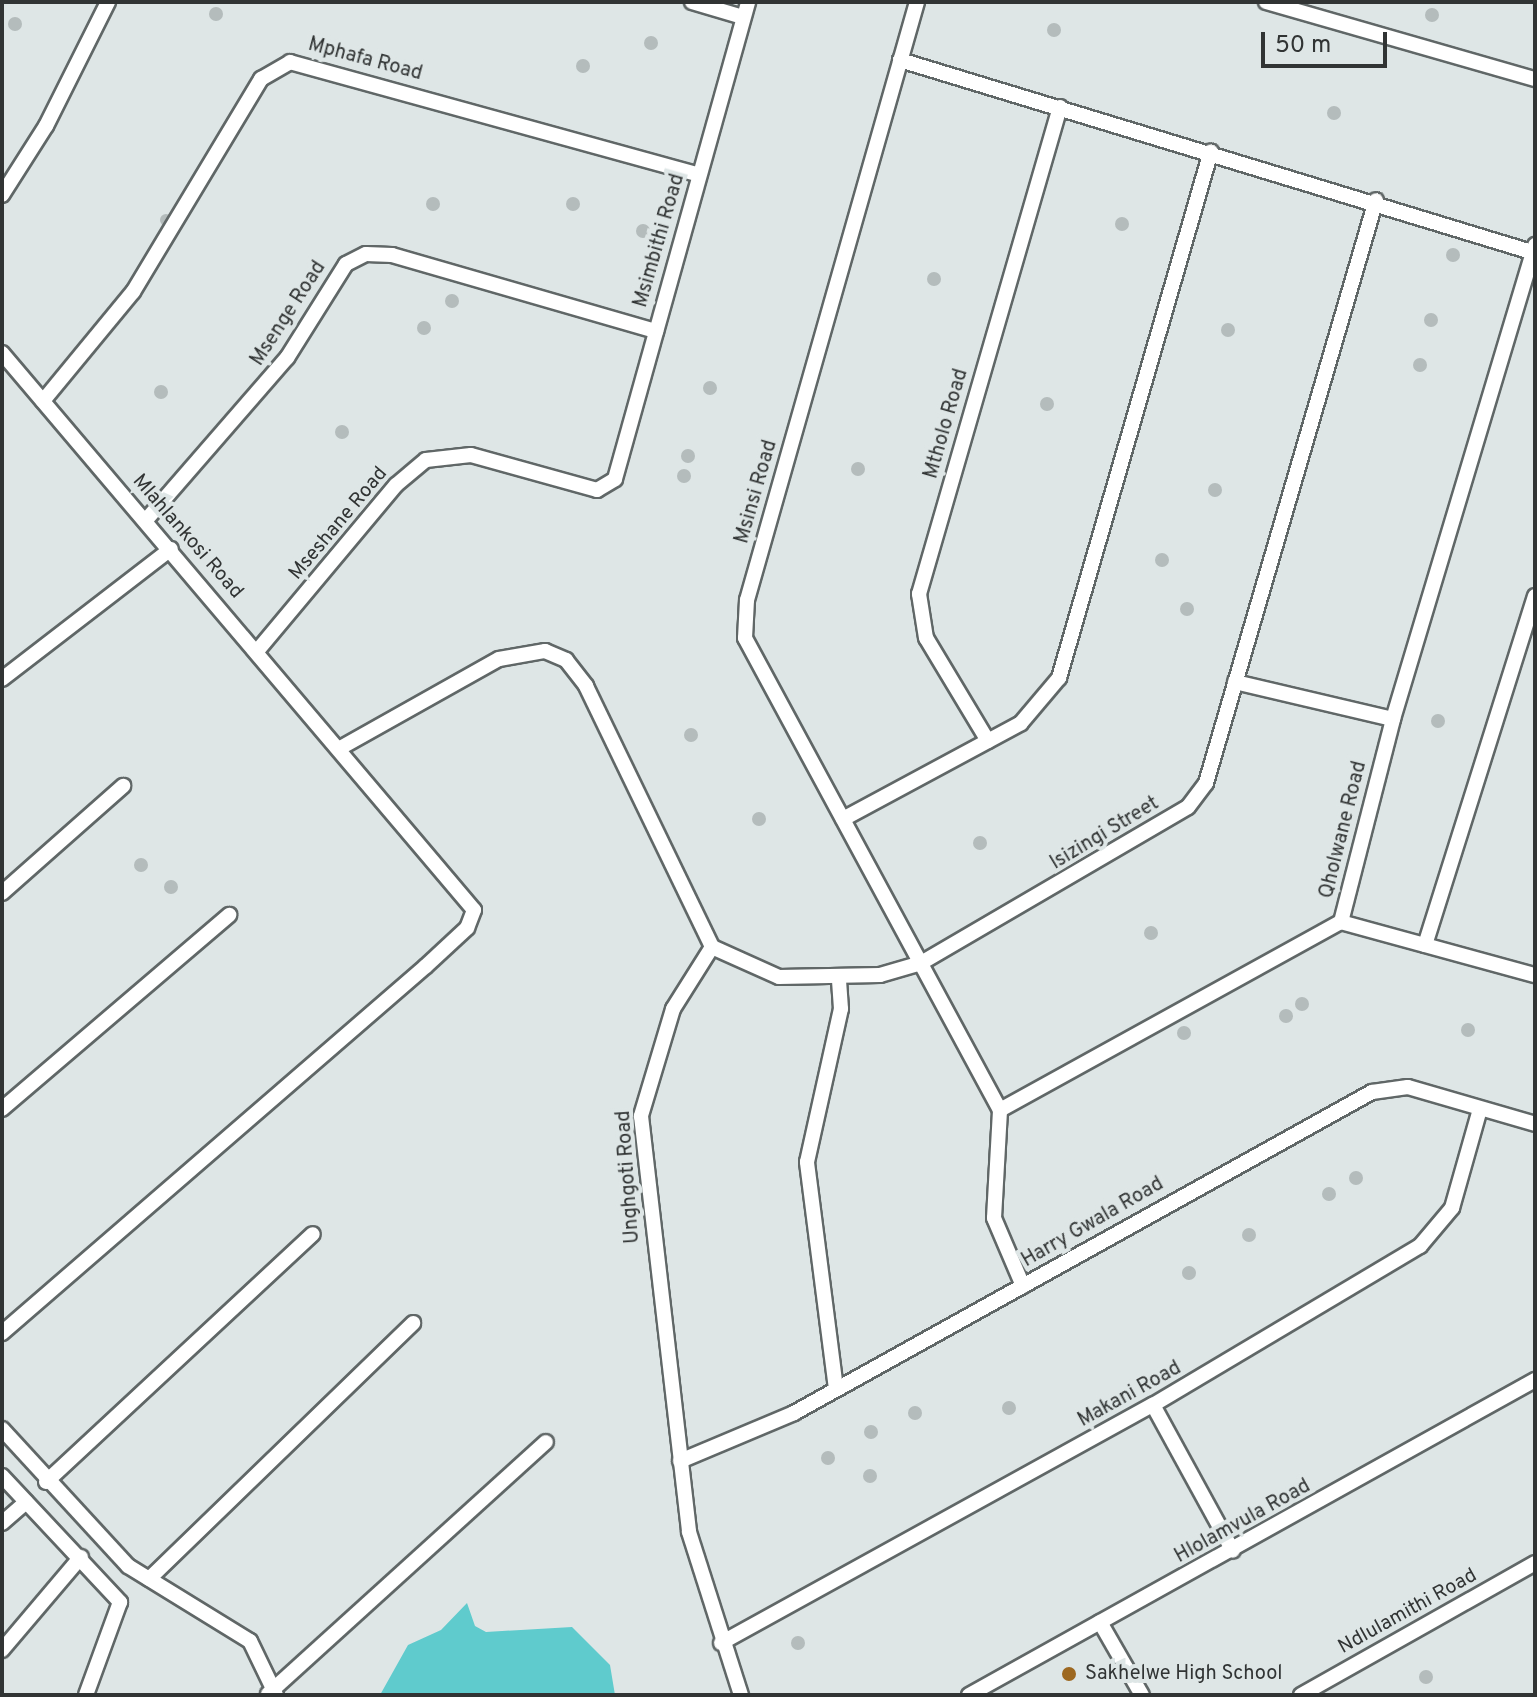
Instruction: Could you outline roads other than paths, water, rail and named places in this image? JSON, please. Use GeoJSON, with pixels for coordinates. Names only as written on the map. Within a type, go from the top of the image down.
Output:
{"type":"FeatureCollection","features":[{"type":"Feature","properties":{"kind":"street"},"geometry":{"type":"LineString","coordinates":[[2,195],[46,126],[108,2]]}},
{"type":"Feature","properties":{"kind":"street"},"geometry":{"type":"LineString","coordinates":[[692,2],[743,17]]}},
{"type":"Feature","properties":{"kind":"street","name":"Msimbithi Road"},"geometry":{"type":"LineString","coordinates":[[606,487],[615,479],[748,2]]}},
{"type":"Feature","properties":{"kind":"street","name":"Msinsi Road"},"geometry":{"type":"LineString","coordinates":[[917,2],[745,624],[745,638],[1000,1110]]}},
{"type":"Feature","properties":{"kind":"street"},"geometry":{"type":"LineString","coordinates":[[1266,2],[1535,79]]}},
{"type":"Feature","properties":{"kind":"street"},"geometry":{"type":"LineString","coordinates":[[900,60],[1376,200],[1534,250]]}},
{"type":"Feature","properties":{"kind":"street","name":"Mphafa Road"},"geometry":{"type":"LineString","coordinates":[[43,401],[133,292],[261,79],[290,62],[699,175]]}},
{"type":"Feature","properties":{"kind":"street","name":"Mtholo Road"},"geometry":{"type":"LineString","coordinates":[[988,741],[926,638],[919,594],[1060,107]]}},
{"type":"Feature","properties":{"kind":"street"},"geometry":{"type":"LineString","coordinates":[[843,819],[988,741],[1046,702],[1059,678],[1211,151]]}},
{"type":"Feature","properties":{"kind":"street","name":"Isizingi Street"},"geometry":{"type":"LineString","coordinates":[[712,947],[779,977],[839,981],[921,963],[1188,807],[1206,783],[1376,200]]}},
{"type":"Feature","properties":{"kind":"street","name":"Qholwane Road"},"geometry":{"type":"LineString","coordinates":[[1000,1110],[1341,922],[1393,719],[1534,250]]}},
{"type":"Feature","properties":{"kind":"street","name":"Msenge Road"},"geometry":{"type":"LineString","coordinates":[[146,520],[287,358],[346,264],[366,254],[392,255],[656,331]]}},
{"type":"Feature","properties":{"kind":"street","name":"Mlahlankosi Road"},"geometry":{"type":"LineString","coordinates":[[2,353],[342,747],[470,902],[472,920],[2,1333]]}},
{"type":"Feature","properties":{"kind":"street","name":"Mseshane Road"},"geometry":{"type":"LineString","coordinates":[[258,650],[396,485],[426,460],[471,455],[606,487]]}},
{"type":"Feature","properties":{"kind":"street"},"geometry":{"type":"LineString","coordinates":[[2,679],[45,644],[111,602],[171,549]]}},
{"type":"Feature","properties":{"kind":"street"},"geometry":{"type":"LineString","coordinates":[[1425,945],[1535,596]]}},
{"type":"Feature","properties":{"kind":"street"},"geometry":{"type":"LineString","coordinates":[[342,747],[499,659],[545,651],[566,660],[586,686],[712,947]]}},
{"type":"Feature","properties":{"kind":"street"},"geometry":{"type":"LineString","coordinates":[[1235,682],[1393,719]]}},
{"type":"Feature","properties":{"kind":"street"},"geometry":{"type":"LineString","coordinates":[[2,893],[123,786]]}},
{"type":"Feature","properties":{"kind":"street"},"geometry":{"type":"LineString","coordinates":[[2,1109],[229,915]]}},
{"type":"Feature","properties":{"kind":"street"},"geometry":{"type":"LineString","coordinates":[[1341,922],[1535,975]]}},
{"type":"Feature","properties":{"kind":"street","name":"Unghgoti Road"},"geometry":{"type":"LineString","coordinates":[[712,947],[673,1009],[641,1116],[680,1461],[695,1557],[721,1643],[741,1695]]}},
{"type":"Feature","properties":{"kind":"street"},"geometry":{"type":"LineString","coordinates":[[836,1389],[807,1162],[841,1009],[839,981]]}},
{"type":"Feature","properties":{"kind":"street","name":"Harry Gwala Road"},"geometry":{"type":"LineString","coordinates":[[680,1461],[738,1441],[836,1389],[1372,1092],[1408,1087],[1535,1124]]}},
{"type":"Feature","properties":{"kind":"street","name":"Makani Road"},"geometry":{"type":"LineString","coordinates":[[721,1643],[1153,1405],[1377,1275],[1440,1227],[1480,1109]]}},
{"type":"Feature","properties":{"kind":"street"},"geometry":{"type":"LineString","coordinates":[[1000,1110],[994,1218],[1023,1286]]}},
{"type":"Feature","properties":{"kind":"street"},"geometry":{"type":"LineString","coordinates":[[46,1482],[313,1234]]}},
{"type":"Feature","properties":{"kind":"street"},"geometry":{"type":"LineString","coordinates":[[149,1579],[413,1323]]}},
{"type":"Feature","properties":{"kind":"street","name":"Hlolamvula Road"},"geometry":{"type":"LineString","coordinates":[[969,1695],[1233,1551],[1535,1380]]}},
{"type":"Feature","properties":{"kind":"street"},"geometry":{"type":"LineString","coordinates":[[1153,1405],[1233,1551]]}},
{"type":"Feature","properties":{"kind":"street"},"geometry":{"type":"LineString","coordinates":[[2,1429],[46,1482],[149,1579],[250,1641],[272,1693],[546,1442]]}},
{"type":"Feature","properties":{"kind":"street"},"geometry":{"type":"LineString","coordinates":[[2,1476],[81,1557],[120,1604],[86,1695]]}},
{"type":"Feature","properties":{"kind":"street"},"geometry":{"type":"LineString","coordinates":[[2,1523],[26,1502]]}},
{"type":"Feature","properties":{"kind":"street"},"geometry":{"type":"LineString","coordinates":[[2,1650],[81,1557]]}},
{"type":"Feature","properties":{"kind":"street","name":"Ndlulamithi Road"},"geometry":{"type":"LineString","coordinates":[[1301,1695],[1535,1563]]}},
{"type":"Feature","properties":{"kind":"street"},"geometry":{"type":"LineString","coordinates":[[1100,1622],[1142,1695]]}},
{"type":"Feature","properties":{"kind":"water"},"geometry":{"type":"Polygon","coordinates":[[[467,1603],[475,1626],[486,1632],[572,1627],[610,1665],[615,1695],[380,1695],[408,1645],[441,1630],[467,1603]]]}},
{"type":"Feature","properties":{"kind":"place","name":"Sakhelwe High School"},"geometry":{"type":"Point","coordinates":[1069,1674]}}]}
